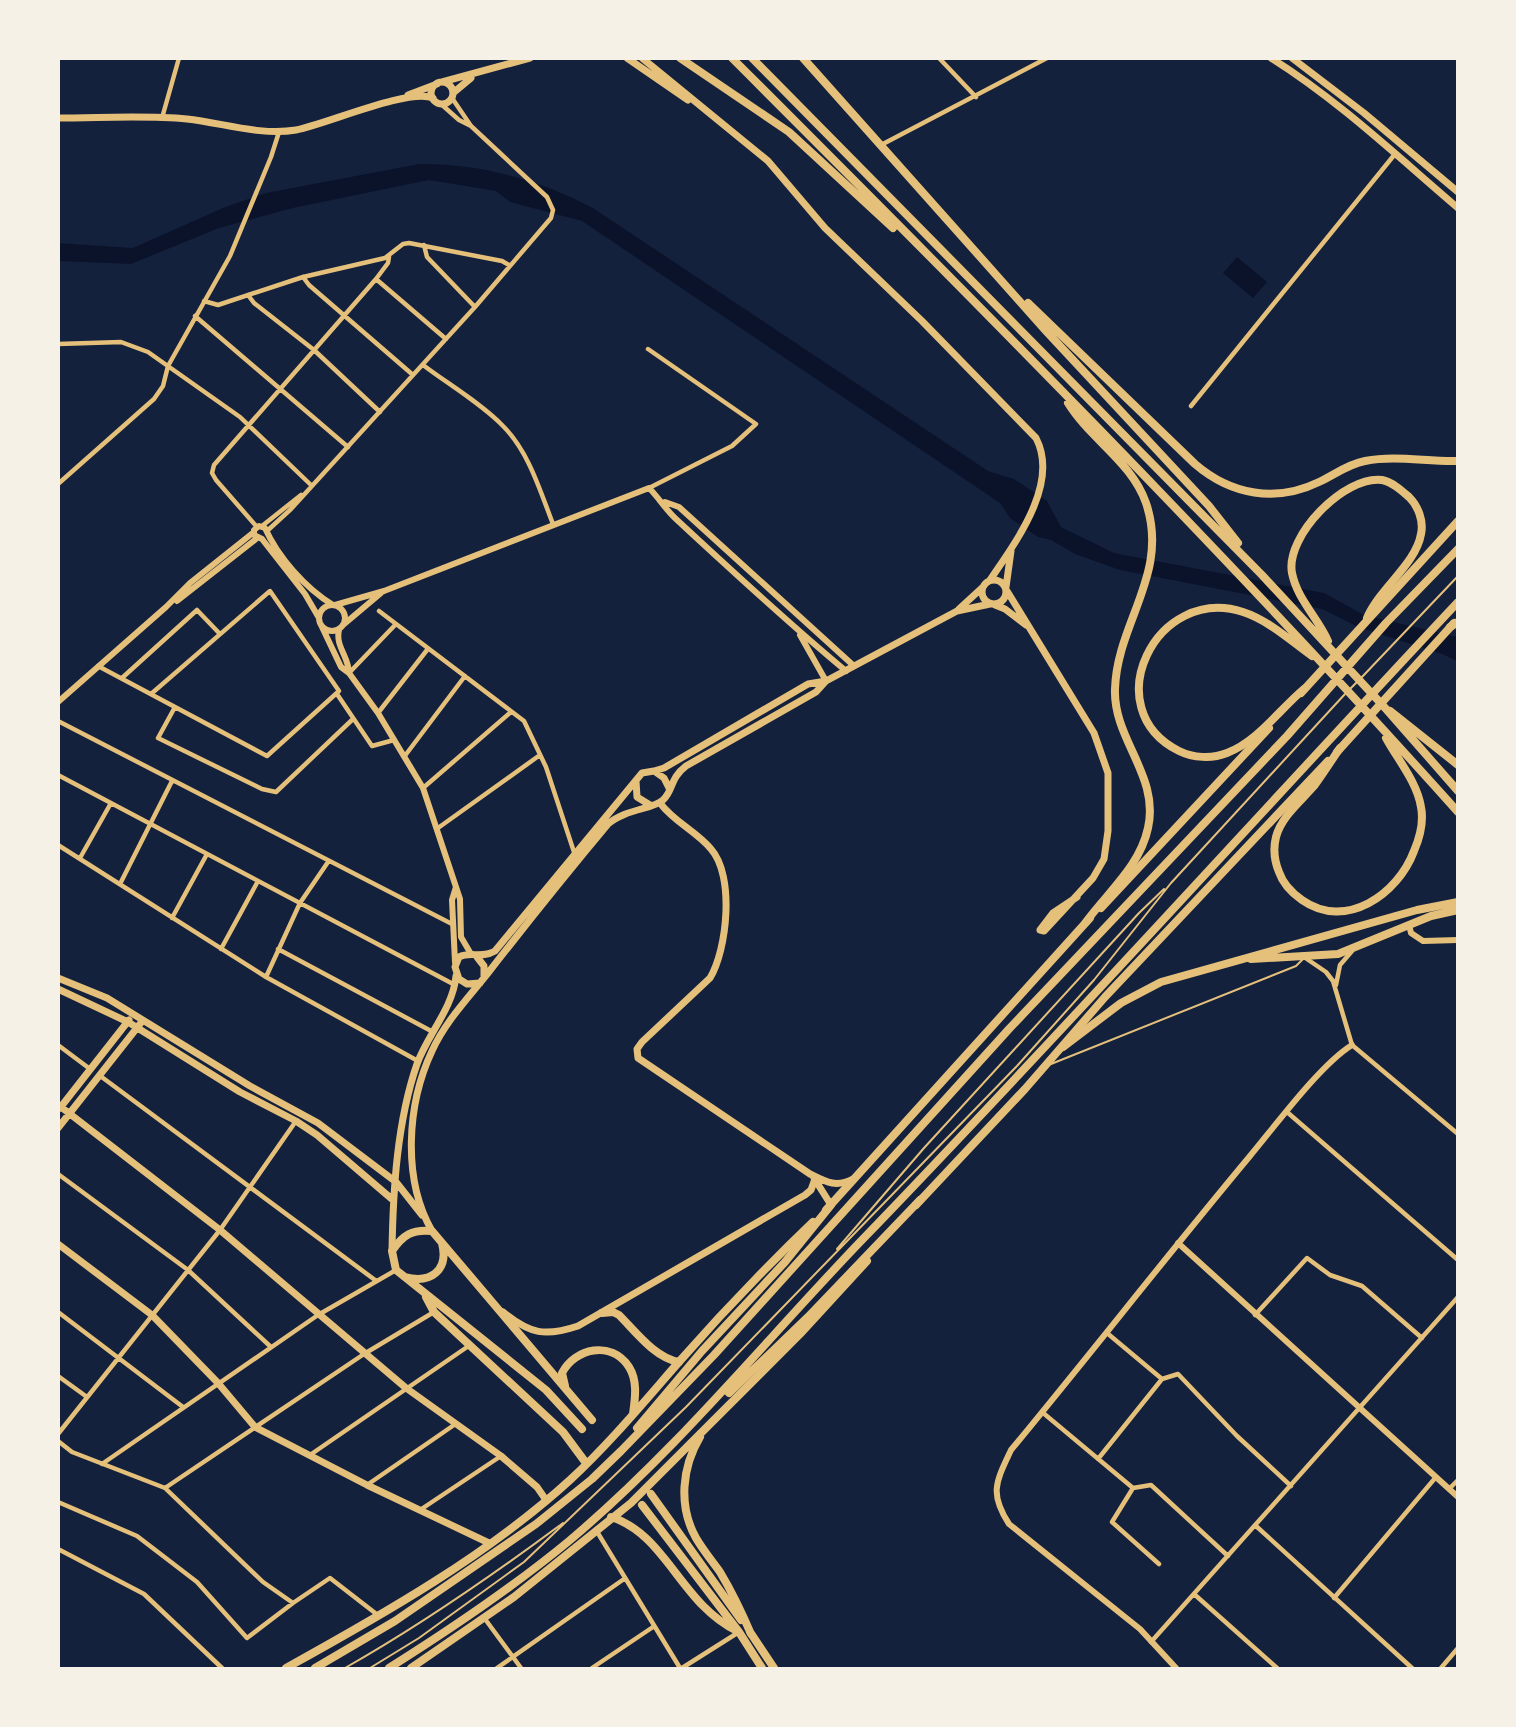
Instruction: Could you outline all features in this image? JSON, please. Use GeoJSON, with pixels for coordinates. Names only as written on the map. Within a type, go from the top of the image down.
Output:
{"type":"FeatureCollection","features":[{"type":"Feature","properties":{"kind":"highway"},"geometry":{"type":"LineString","coordinates":[[680,58],[789,132],[884,222],[904,234]]}},
{"type":"Feature","properties":{"kind":"highway"},"geometry":{"type":"LineString","coordinates":[[732,58],[1201,533],[1320,659],[1458,812]]}},
{"type":"Feature","properties":{"kind":"highway"},"geometry":{"type":"LineString","coordinates":[[752,58],[1262,575],[1330,647],[1458,791]]}},
{"type":"Feature","properties":{"kind":"highway"},"geometry":{"type":"LineString","coordinates":[[803,58],[1054,340],[1209,506],[1262,575]]}},
{"type":"Feature","properties":{"kind":"highway"},"geometry":{"type":"LineString","coordinates":[[988,264],[1195,464],[1218,480],[1241,491],[1270,495],[1289,493],[1307,488],[1356,464],[1378,459],[1458,461]]}},
{"type":"Feature","properties":{"kind":"highway"},"geometry":{"type":"LineString","coordinates":[[1059,390],[1074,414],[1119,461],[1139,488],[1153,536],[1148,579],[1121,653],[1115,689],[1121,726],[1142,771],[1148,791],[1149,826],[1134,863],[1086,922]]}},
{"type":"Feature","properties":{"kind":"highway"},"geometry":{"type":"LineString","coordinates":[[1330,647],[1296,584],[1291,564],[1293,552],[1307,525],[1329,504],[1361,484],[1381,480],[1397,487],[1412,499],[1420,515],[1421,535],[1416,550],[1372,606],[1367,618]]}},
{"type":"Feature","properties":{"kind":"highway"},"geometry":{"type":"LineString","coordinates":[[315,1668],[404,1616],[536,1524],[592,1479],[621,1451],[714,1355],[1016,1021],[1287,736],[1386,623],[1458,549]]}},
{"type":"Feature","properties":{"kind":"highway"},"geometry":{"type":"LineString","coordinates":[[389,1668],[476,1612],[570,1540],[706,1408],[1042,1051],[1458,602]]}},
{"type":"Feature","properties":{"kind":"highway"},"geometry":{"type":"LineString","coordinates":[[1304,689],[1246,743],[1227,753],[1204,757],[1184,753],[1156,735],[1144,714],[1139,689],[1145,657],[1155,639],[1174,622],[1199,610],[1211,608],[1245,613],[1320,659]]}},
{"type":"Feature","properties":{"kind":"highway"},"geometry":{"type":"LineString","coordinates":[[1387,710],[1395,712],[1458,765]]}},
{"type":"Feature","properties":{"kind":"highway"},"geometry":{"type":"LineString","coordinates":[[1340,748],[1287,816],[1277,834],[1274,847],[1275,862],[1281,878],[1292,891],[1307,903],[1336,911],[1365,905],[1395,884],[1411,861],[1422,823],[1416,789],[1377,722]]}},
{"type":"Feature","properties":{"kind":"highway"},"geometry":{"type":"LineString","coordinates":[[1063,1047],[1136,993],[1161,982],[1418,910],[1458,902]]}},
{"type":"Feature","properties":{"kind":"highway"},"geometry":{"type":"LineString","coordinates":[[1209,968],[1251,959],[1338,954],[1409,925],[1458,910]]}},
{"type":"Feature","properties":{"kind":"highway"},"geometry":{"type":"LineString","coordinates":[[706,1408],[724,1397],[778,1346],[920,1200]]}},
{"type":"Feature","properties":{"kind":"highway"},"geometry":{"type":"LineString","coordinates":[[621,1451],[656,1404],[784,1262],[831,1205]]}},
{"type":"Feature","properties":{"kind":"main road"},"geometry":{"type":"LineString","coordinates":[[58,118],[162,118],[205,121],[279,132],[323,123],[400,99],[440,83],[530,58]]}},
{"type":"Feature","properties":{"kind":"main road"},"geometry":{"type":"LineString","coordinates":[[627,58],[698,106]]}},
{"type":"Feature","properties":{"kind":"main road"},"geometry":{"type":"LineString","coordinates":[[582,1430],[546,1390],[396,1270],[392,1251],[393,1200],[404,1114],[418,1061],[455,985],[455,962],[461,956],[495,951],[574,852],[645,772],[664,768],[808,684],[826,681],[957,610],[990,580],[1011,551],[1042,482],[1044,455],[1036,438],[922,321],[825,228],[768,162],[642,58]]}},
{"type":"Feature","properties":{"kind":"main road"},"geometry":{"type":"LineString","coordinates":[[1271,58],[1301,78],[1458,208]]}},
{"type":"Feature","properties":{"kind":"main road"},"geometry":{"type":"LineString","coordinates":[[1292,58],[1364,113],[1458,192]]}},
{"type":"Feature","properties":{"kind":"main road"},"geometry":{"type":"LineString","coordinates":[[400,99],[424,96],[433,98],[441,104],[453,95],[465,81],[485,72]]}},
{"type":"Feature","properties":{"kind":"main road"},"geometry":{"type":"LineString","coordinates":[[433,98],[432,89],[440,83],[449,84],[453,95]]}},
{"type":"Feature","properties":{"kind":"main road"},"geometry":{"type":"LineString","coordinates":[[286,1668],[379,1616],[489,1543],[546,1500],[586,1463],[632,1416],[763,1270],[864,1170],[923,1101],[1086,922],[1140,868],[1458,521]]}},
{"type":"Feature","properties":{"kind":"main road"},"geometry":{"type":"LineString","coordinates":[[957,610],[1002,602],[1011,551]]}},
{"type":"Feature","properties":{"kind":"main road"},"geometry":{"type":"LineString","coordinates":[[990,580],[1001,581],[1006,589],[1094,733],[1108,773],[1108,831],[1104,859],[1094,878],[1077,897],[1051,925],[1044,931],[1040,930],[1053,913],[1077,897]]}},
{"type":"Feature","properties":{"kind":"main road"},"geometry":{"type":"LineString","coordinates":[[983,587],[984,599],[1005,609],[1028,626]]}},
{"type":"Feature","properties":{"kind":"main road"},"geometry":{"type":"LineString","coordinates":[[411,1668],[485,1619],[553,1568],[640,1494],[709,1422],[800,1334],[920,1200],[1046,1066],[1105,997],[1455,623]]}},
{"type":"Feature","properties":{"kind":"main road"},"geometry":{"type":"LineString","coordinates":[[425,1220],[412,1155],[417,1097],[432,1050],[448,1023],[608,824],[617,816],[660,803],[665,798],[677,773],[686,766],[816,692],[826,681]]}},
{"type":"Feature","properties":{"kind":"main road"},"geometry":{"type":"LineString","coordinates":[[654,771],[664,778],[669,788]]}},
{"type":"Feature","properties":{"kind":"main road"},"geometry":{"type":"LineString","coordinates":[[636,781],[636,796],[651,805]]}},
{"type":"Feature","properties":{"kind":"main road"},"geometry":{"type":"LineString","coordinates":[[660,803],[674,820],[703,842],[716,856],[724,881],[724,924],[721,953],[710,978],[642,1042],[637,1049],[638,1058],[812,1176],[829,1184],[837,1184],[852,1179],[864,1170]]}},
{"type":"Feature","properties":{"kind":"main road"},"geometry":{"type":"LineString","coordinates":[[474,955],[484,966],[482,981]]}},
{"type":"Feature","properties":{"kind":"main road"},"geometry":{"type":"LineString","coordinates":[[456,973],[463,982],[482,981]]}},
{"type":"Feature","properties":{"kind":"main road"},"geometry":{"type":"LineString","coordinates":[[58,978],[107,998],[250,1086],[318,1123],[396,1182],[432,1231],[592,1420]]}},
{"type":"Feature","properties":{"kind":"main road"},"geometry":{"type":"LineString","coordinates":[[58,988],[128,1022],[240,1092],[296,1121],[393,1200]]}},
{"type":"Feature","properties":{"kind":"main road"},"geometry":{"type":"LineString","coordinates":[[135,1014],[59,1107],[220,1230],[406,1388],[454,1425],[501,1456],[537,1487],[546,1500]]}},
{"type":"Feature","properties":{"kind":"main road"},"geometry":{"type":"LineString","coordinates":[[58,1128],[144,1019]]}},
{"type":"Feature","properties":{"kind":"main road"},"geometry":{"type":"LineString","coordinates":[[90,1069],[99,1075]]}},
{"type":"Feature","properties":{"kind":"main road"},"geometry":{"type":"LineString","coordinates":[[812,1176],[831,1205]]}},
{"type":"Feature","properties":{"kind":"main road"},"geometry":{"type":"LineString","coordinates":[[495,1305],[525,1326],[545,1334],[578,1326],[805,1195],[811,1190],[812,1176]]}},
{"type":"Feature","properties":{"kind":"main road"},"geometry":{"type":"LineString","coordinates":[[392,1251],[406,1234],[414,1231],[432,1231]]}},
{"type":"Feature","properties":{"kind":"main road"},"geometry":{"type":"LineString","coordinates":[[404,1277],[420,1280],[435,1274],[444,1261],[442,1241]]}},
{"type":"Feature","properties":{"kind":"main road"},"geometry":{"type":"LineString","coordinates":[[58,1244],[152,1315],[218,1383],[255,1427],[366,1485],[489,1543]]}},
{"type":"Feature","properties":{"kind":"main road"},"geometry":{"type":"LineString","coordinates":[[423,1293],[434,1312],[563,1432],[586,1463]]}},
{"type":"Feature","properties":{"kind":"main road"},"geometry":{"type":"LineString","coordinates":[[602,1313],[613,1312],[618,1315],[667,1360],[679,1362]]}},
{"type":"Feature","properties":{"kind":"main road"},"geometry":{"type":"LineString","coordinates":[[566,1390],[562,1372],[575,1356],[587,1350],[611,1353],[628,1366],[633,1376],[635,1394],[632,1416]]}},
{"type":"Feature","properties":{"kind":"main road"},"geometry":{"type":"LineString","coordinates":[[709,1422],[690,1456],[686,1470],[684,1485],[687,1515],[696,1538],[724,1579],[752,1634]]}},
{"type":"Feature","properties":{"kind":"main road"},"geometry":{"type":"LineString","coordinates":[[651,1494],[774,1668]]}},
{"type":"Feature","properties":{"kind":"main road"},"geometry":{"type":"LineString","coordinates":[[642,1505],[739,1632],[762,1668]]}},
{"type":"Feature","properties":{"kind":"main road"},"geometry":{"type":"LineString","coordinates":[[611,1517],[631,1524],[644,1535],[696,1601],[720,1623],[739,1632]]}},
{"type":"Feature","properties":{"kind":"street"},"geometry":{"type":"LineString","coordinates":[[162,118],[179,58]]}},
{"type":"Feature","properties":{"kind":"street"},"geometry":{"type":"LineString","coordinates":[[939,58],[976,98]]}},
{"type":"Feature","properties":{"kind":"street"},"geometry":{"type":"LineString","coordinates":[[881,145],[976,98],[1047,58]]}},
{"type":"Feature","properties":{"kind":"street"},"geometry":{"type":"LineString","coordinates":[[453,95],[471,126]]}},
{"type":"Feature","properties":{"kind":"street"},"geometry":{"type":"LineString","coordinates":[[58,702],[190,583],[261,533],[306,491],[423,365],[551,218],[551,204],[540,189],[471,126],[459,120],[441,104]]}},
{"type":"Feature","properties":{"kind":"street"},"geometry":{"type":"LineString","coordinates":[[58,484],[153,399],[163,386],[168,366],[241,232],[279,132]]}},
{"type":"Feature","properties":{"kind":"street"},"geometry":{"type":"LineString","coordinates":[[1191,406],[1395,154]]}},
{"type":"Feature","properties":{"kind":"street"},"geometry":{"type":"LineString","coordinates":[[204,302],[218,305],[303,277],[389,257],[403,244],[502,261],[509,265]]}},
{"type":"Feature","properties":{"kind":"street"},"geometry":{"type":"LineString","coordinates":[[424,246],[427,257],[475,307]]}},
{"type":"Feature","properties":{"kind":"street"},"geometry":{"type":"LineString","coordinates":[[349,673],[349,664],[338,640],[345,615],[314,593],[212,473],[214,465],[376,279],[389,257]]}},
{"type":"Feature","properties":{"kind":"street"},"geometry":{"type":"LineString","coordinates":[[303,277],[413,375]]}},
{"type":"Feature","properties":{"kind":"street"},"geometry":{"type":"LineString","coordinates":[[376,279],[446,339]]}},
{"type":"Feature","properties":{"kind":"street"},"geometry":{"type":"LineString","coordinates":[[248,295],[254,303],[314,350],[380,412]]}},
{"type":"Feature","properties":{"kind":"street"},"geometry":{"type":"LineString","coordinates":[[195,316],[348,447]]}},
{"type":"Feature","properties":{"kind":"street"},"geometry":{"type":"LineString","coordinates":[[58,344],[121,342],[134,344],[250,425],[311,485]]}},
{"type":"Feature","properties":{"kind":"street"},"geometry":{"type":"LineString","coordinates":[[319,618],[324,607],[384,591],[649,488],[732,446],[756,424],[648,349]]}},
{"type":"Feature","properties":{"kind":"street"},"geometry":{"type":"LineString","coordinates":[[423,365],[503,426],[522,450],[536,478],[553,524]]}},
{"type":"Feature","properties":{"kind":"street"},"geometry":{"type":"LineString","coordinates":[[649,488],[664,502],[672,515],[799,632],[846,671]]}},
{"type":"Feature","properties":{"kind":"street"},"geometry":{"type":"LineString","coordinates":[[664,502],[679,507],[854,666]]}},
{"type":"Feature","properties":{"kind":"street"},"geometry":{"type":"LineString","coordinates":[[261,533],[305,594],[319,618],[341,667],[349,673],[378,713],[423,788],[460,899],[461,937],[474,955]]}},
{"type":"Feature","properties":{"kind":"street"},"geometry":{"type":"LineString","coordinates":[[98,666],[267,756],[339,691],[270,591],[151,694]]}},
{"type":"Feature","properties":{"kind":"street"},"geometry":{"type":"LineString","coordinates":[[322,627],[330,631],[341,628],[384,591]]}},
{"type":"Feature","properties":{"kind":"street"},"geometry":{"type":"LineString","coordinates":[[122,678],[197,610],[220,634]]}},
{"type":"Feature","properties":{"kind":"street"},"geometry":{"type":"LineString","coordinates":[[379,611],[427,650],[524,721],[540,755],[574,852]]}},
{"type":"Feature","properties":{"kind":"street"},"geometry":{"type":"LineString","coordinates":[[349,673],[396,624]]}},
{"type":"Feature","properties":{"kind":"street"},"geometry":{"type":"LineString","coordinates":[[799,632],[826,681]]}},
{"type":"Feature","properties":{"kind":"street"},"geometry":{"type":"LineString","coordinates":[[378,713],[427,650]]}},
{"type":"Feature","properties":{"kind":"street"},"geometry":{"type":"LineString","coordinates":[[404,757],[465,676]]}},
{"type":"Feature","properties":{"kind":"street"},"geometry":{"type":"LineString","coordinates":[[337,694],[372,746],[394,740]]}},
{"type":"Feature","properties":{"kind":"street"},"geometry":{"type":"LineString","coordinates":[[175,707],[158,738],[262,789],[276,792],[354,718]]}},
{"type":"Feature","properties":{"kind":"street"},"geometry":{"type":"LineString","coordinates":[[423,788],[512,712]]}},
{"type":"Feature","properties":{"kind":"street"},"geometry":{"type":"LineString","coordinates":[[58,721],[452,924]]}},
{"type":"Feature","properties":{"kind":"street"},"geometry":{"type":"LineString","coordinates":[[438,828],[540,755]]}},
{"type":"Feature","properties":{"kind":"street"},"geometry":{"type":"LineString","coordinates":[[58,775],[455,985]]}},
{"type":"Feature","properties":{"kind":"street"},"geometry":{"type":"LineString","coordinates":[[120,884],[172,781]]}},
{"type":"Feature","properties":{"kind":"street"},"geometry":{"type":"LineString","coordinates":[[80,858],[111,803]]}},
{"type":"Feature","properties":{"kind":"street"},"geometry":{"type":"LineString","coordinates":[[58,845],[221,949],[418,1061]]}},
{"type":"Feature","properties":{"kind":"street"},"geometry":{"type":"LineString","coordinates":[[172,918],[207,854]]}},
{"type":"Feature","properties":{"kind":"street"},"geometry":{"type":"LineString","coordinates":[[266,976],[300,903],[328,862]]}},
{"type":"Feature","properties":{"kind":"street"},"geometry":{"type":"LineString","coordinates":[[221,949],[258,881]]}},
{"type":"Feature","properties":{"kind":"street"},"geometry":{"type":"LineString","coordinates":[[455,962],[452,900],[456,887]]}},
{"type":"Feature","properties":{"kind":"street"},"geometry":{"type":"LineString","coordinates":[[1409,925],[1411,933],[1423,941],[1458,940]]}},
{"type":"Feature","properties":{"kind":"street"},"geometry":{"type":"LineString","coordinates":[[1335,988],[1340,965],[1355,948]]}},
{"type":"Feature","properties":{"kind":"street"},"geometry":{"type":"LineString","coordinates":[[278,949],[433,1032]]}},
{"type":"Feature","properties":{"kind":"street"},"geometry":{"type":"LineString","coordinates":[[1304,957],[1326,972],[1335,988],[1352,1045],[1458,1134]]}},
{"type":"Feature","properties":{"kind":"street"},"geometry":{"type":"LineString","coordinates":[[58,1045],[90,1069]]}},
{"type":"Feature","properties":{"kind":"street"},"geometry":{"type":"LineString","coordinates":[[1176,1668],[1140,1629],[1009,1524],[996,1504],[995,1489],[999,1474],[1011,1450],[1178,1243],[1287,1112],[1336,1058],[1352,1045]]}},
{"type":"Feature","properties":{"kind":"street"},"geometry":{"type":"LineString","coordinates":[[99,1075],[375,1280]]}},
{"type":"Feature","properties":{"kind":"street"},"geometry":{"type":"LineString","coordinates":[[1287,1112],[1458,1260]]}},
{"type":"Feature","properties":{"kind":"street"},"geometry":{"type":"LineString","coordinates":[[58,1434],[220,1230],[296,1121]]}},
{"type":"Feature","properties":{"kind":"street"},"geometry":{"type":"LineString","coordinates":[[58,1174],[188,1270],[272,1347]]}},
{"type":"Feature","properties":{"kind":"street"},"geometry":{"type":"LineString","coordinates":[[1178,1243],[1458,1497]]}},
{"type":"Feature","properties":{"kind":"street"},"geometry":{"type":"LineString","coordinates":[[1255,1315],[1307,1258],[1330,1275],[1362,1286],[1422,1338]]}},
{"type":"Feature","properties":{"kind":"street"},"geometry":{"type":"LineString","coordinates":[[102,1464],[318,1315],[375,1280],[396,1270]]}},
{"type":"Feature","properties":{"kind":"street"},"geometry":{"type":"LineString","coordinates":[[1151,1642],[1458,1297]]}},
{"type":"Feature","properties":{"kind":"street"},"geometry":{"type":"LineString","coordinates":[[58,1312],[183,1407]]}},
{"type":"Feature","properties":{"kind":"street"},"geometry":{"type":"LineString","coordinates":[[165,1488],[364,1354],[434,1312]]}},
{"type":"Feature","properties":{"kind":"street"},"geometry":{"type":"LineString","coordinates":[[1107,1333],[1161,1379]]}},
{"type":"Feature","properties":{"kind":"street"},"geometry":{"type":"LineString","coordinates":[[310,1455],[470,1345]]}},
{"type":"Feature","properties":{"kind":"street"},"geometry":{"type":"LineString","coordinates":[[1098,1459],[1161,1379],[1178,1374],[1237,1436],[1291,1486]]}},
{"type":"Feature","properties":{"kind":"street"},"geometry":{"type":"LineString","coordinates":[[58,1376],[87,1397]]}},
{"type":"Feature","properties":{"kind":"street"},"geometry":{"type":"LineString","coordinates":[[1042,1412],[1133,1488],[1152,1485],[1228,1556]]}},
{"type":"Feature","properties":{"kind":"street"},"geometry":{"type":"LineString","coordinates":[[366,1485],[454,1425]]}},
{"type":"Feature","properties":{"kind":"street"},"geometry":{"type":"LineString","coordinates":[[58,1441],[72,1452],[165,1488],[263,1582],[293,1603]]}},
{"type":"Feature","properties":{"kind":"street"},"geometry":{"type":"LineString","coordinates":[[420,1510],[501,1456]]}},
{"type":"Feature","properties":{"kind":"street"},"geometry":{"type":"LineString","coordinates":[[1334,1598],[1436,1477]]}},
{"type":"Feature","properties":{"kind":"street"},"geometry":{"type":"LineString","coordinates":[[1449,1489],[1458,1480]]}},
{"type":"Feature","properties":{"kind":"street"},"geometry":{"type":"LineString","coordinates":[[1133,1488],[1112,1522],[1159,1564]]}},
{"type":"Feature","properties":{"kind":"street"},"geometry":{"type":"LineString","coordinates":[[58,1502],[137,1536],[197,1582],[247,1638],[330,1578],[379,1616]]}},
{"type":"Feature","properties":{"kind":"street"},"geometry":{"type":"LineString","coordinates":[[1256,1526],[1412,1668]]}},
{"type":"Feature","properties":{"kind":"street"},"geometry":{"type":"LineString","coordinates":[[596,1530],[653,1627],[681,1668],[739,1632]]}},
{"type":"Feature","properties":{"kind":"street"},"geometry":{"type":"LineString","coordinates":[[58,1549],[144,1594],[222,1668]]}},
{"type":"Feature","properties":{"kind":"street"},"geometry":{"type":"LineString","coordinates":[[497,1668],[624,1579]]}},
{"type":"Feature","properties":{"kind":"street"},"geometry":{"type":"LineString","coordinates":[[1194,1594],[1278,1668]]}},
{"type":"Feature","properties":{"kind":"street"},"geometry":{"type":"LineString","coordinates":[[485,1619],[521,1668]]}},
{"type":"Feature","properties":{"kind":"street"},"geometry":{"type":"LineString","coordinates":[[592,1668],[653,1627]]}},
{"type":"Feature","properties":{"kind":"street"},"geometry":{"type":"LineString","coordinates":[[1440,1668],[1458,1648]]}},
{"type":"Feature","properties":{"kind":"street"},"geometry":{"type":"LineString","coordinates":[[689,1663],[693,1668]]}},
{"type":"Feature","properties":{"kind":"lane"},"geometry":{"type":"LineString","coordinates":[[829,1258],[924,1148],[1057,1001],[1107,951],[1139,913],[1171,883],[1458,576]]}},
{"type":"Feature","properties":{"kind":"lane"},"geometry":{"type":"LineString","coordinates":[[370,1668],[489,1589],[524,1562],[687,1407],[1017,1066],[1094,980],[1171,883]]}},
{"type":"Feature","properties":{"kind":"lane"},"geometry":{"type":"LineString","coordinates":[[1046,1066],[1296,966],[1304,957]]}},
{"type":"Feature","properties":{"kind":"lane"},"geometry":{"type":"LineString","coordinates":[[345,1668],[406,1632],[500,1570],[570,1518]]}},
{"type":"Feature","properties":{"kind":"water"},"geometry":{"type":"Polygon","coordinates":[[[419,164],[442,164],[509,175],[552,189],[593,208],[988,471],[1014,479],[1047,501],[1061,527],[1114,553],[1324,593],[1364,615],[1457,637],[1457,661],[1358,627],[1322,609],[1120,570],[1075,554],[1051,540],[1038,537],[1010,518],[1000,503],[582,221],[510,202],[496,191],[429,180],[293,208],[219,228],[131,264],[59,261],[58,243],[133,248],[225,207],[266,193],[419,164]]]}},
{"type":"Feature","properties":{"kind":"water"},"geometry":{"type":"Polygon","coordinates":[[[1237,257],[1267,282],[1253,298],[1223,273],[1237,257]]]}}]}
